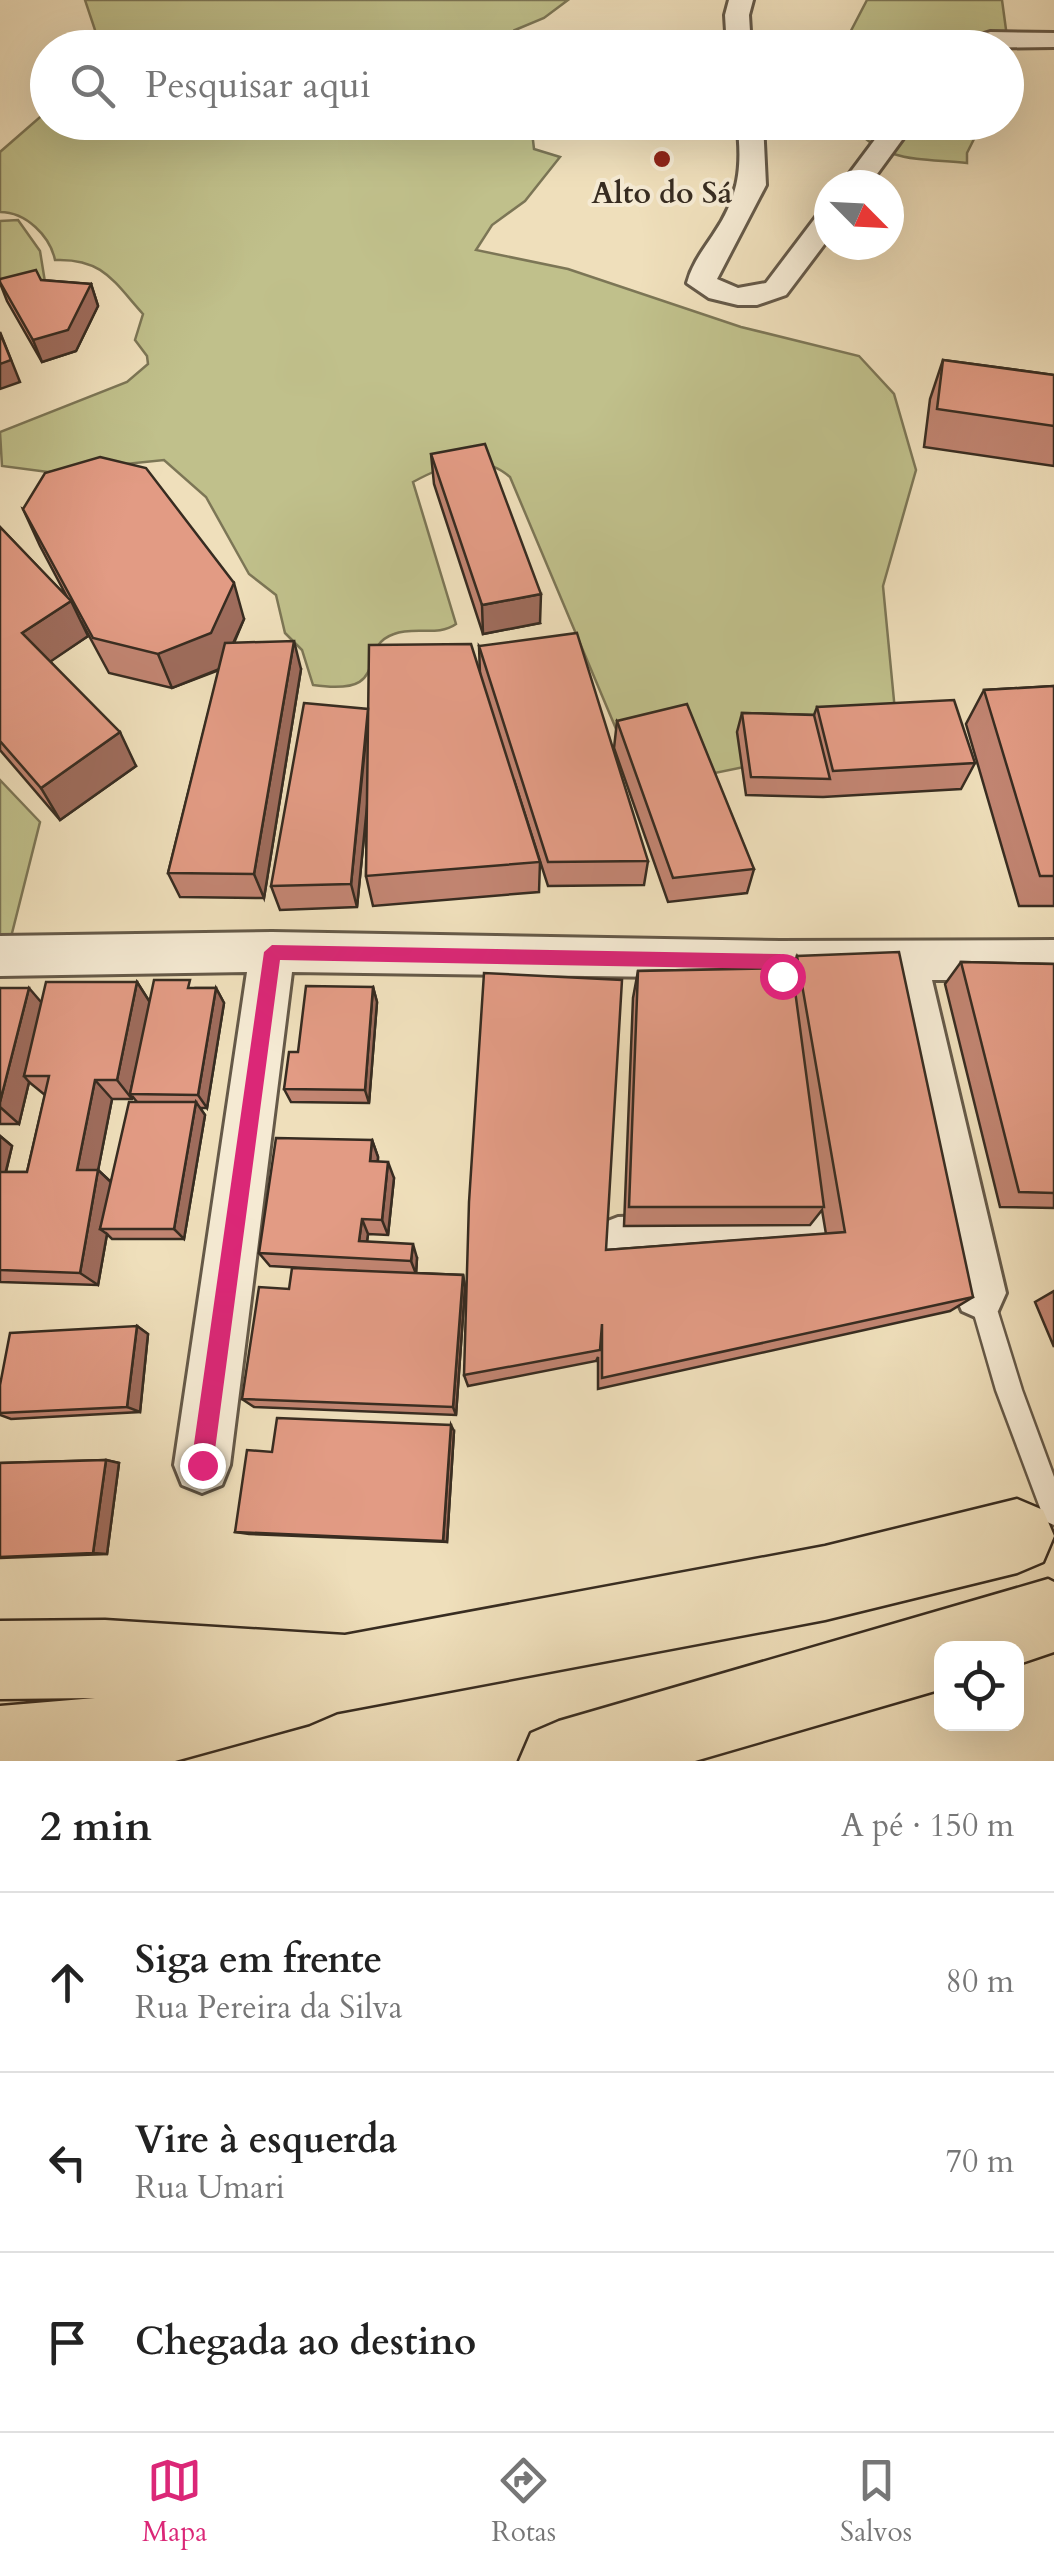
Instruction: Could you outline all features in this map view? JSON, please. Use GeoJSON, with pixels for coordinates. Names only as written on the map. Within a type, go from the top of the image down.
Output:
{"type":"FeatureCollection","features":[{"type":"Feature","properties":{"kind":"main road"},"geometry":{"type":"LineString","coordinates":[[0,1746],[62,1745],[184,1722],[346,1674],[825,1583],[1036,1524]]}},
{"type":"Feature","properties":{"kind":"main road"},"geometry":{"type":"LineString","coordinates":[[970,1641],[1048,1617]]}},
{"type":"Feature","properties":{"kind":"main road"},"geometry":{"type":"LineString","coordinates":[[559,1761],[934,1652]]}},
{"type":"Feature","properties":{"kind":"main road"},"geometry":{"type":"LineString","coordinates":[[0,1660],[105,1659],[346,1674]]}},
{"type":"Feature","properties":{"kind":"street"},"geometry":{"type":"LineString","coordinates":[[738,30],[737,15],[742,0]]}},
{"type":"Feature","properties":{"kind":"street"},"geometry":{"type":"LineString","coordinates":[[1024,40],[1054,40]]}},
{"type":"Feature","properties":{"kind":"street"},"geometry":{"type":"LineString","coordinates":[[753,140],[757,168],[747,206],[704,270],[702,284],[719,293],[746,298],[768,294],[814,239]]}},
{"type":"Feature","properties":{"kind":"street"},"geometry":{"type":"LineString","coordinates":[[866,170],[889,140]]}},
{"type":"Feature","properties":{"kind":"street"},"geometry":{"type":"LineString","coordinates":[[202,1465],[272,952]]}},
{"type":"Feature","properties":{"kind":"street"},"geometry":{"type":"LineString","coordinates":[[0,956],[272,952],[780,961],[1054,960]]}},
{"type":"Feature","properties":{"kind":"street"},"geometry":{"type":"LineString","coordinates":[[780,961],[787,1014]]}},
{"type":"Feature","properties":{"kind":"street"},"geometry":{"type":"LineString","coordinates":[[906,962],[980,1293]]}},
{"type":"Feature","properties":{"kind":"street"},"geometry":{"type":"LineString","coordinates":[[618,1242],[804,1236],[815,1230],[800,1108]]}},
{"type":"Feature","properties":{"kind":"lane"},"geometry":{"type":"LineString","coordinates":[[980,1293],[1008,1390],[1036,1524]]}},
{"type":"Feature","properties":{"kind":"green space"},"geometry":{"type":"Polygon","coordinates":[[[85,0],[568,0],[544,18],[515,30],[95,30],[85,0]]]}},
{"type":"Feature","properties":{"kind":"green space"},"geometry":{"type":"Polygon","coordinates":[[[867,0],[1002,0],[1006,30],[851,30],[867,0]]]}},
{"type":"Feature","properties":{"kind":"green space"},"geometry":{"type":"Polygon","coordinates":[[[30,126],[30,140],[533,140],[534,149],[560,157],[525,201],[492,225],[476,250],[568,269],[741,327],[859,356],[894,394],[916,470],[883,586],[895,711],[773,761],[715,773],[668,734],[622,743],[510,477],[487,464],[475,463],[450,466],[413,482],[456,624],[442,630],[394,634],[382,641],[364,678],[355,684],[313,685],[302,650],[285,633],[276,595],[249,574],[206,497],[164,460],[48,472],[2,466],[0,432],[127,382],[148,364],[135,340],[143,314],[115,282],[85,263],[55,260],[48,242],[35,227],[19,216],[0,212],[0,152],[30,126]]]}},
{"type":"Feature","properties":{"kind":"green space"},"geometry":{"type":"Polygon","coordinates":[[[868,140],[974,140],[967,163],[918,159],[875,146],[868,140]]]}},
{"type":"Feature","properties":{"kind":"green space"},"geometry":{"type":"Polygon","coordinates":[[[18,220],[40,251],[45,282],[0,282],[0,221],[18,220]]]}},
{"type":"Feature","properties":{"kind":"green space"},"geometry":{"type":"Polygon","coordinates":[[[0,780],[40,822],[9,945],[0,945],[0,780]]]}},
{"type":"Feature","properties":{"kind":"building"},"geometry":{"type":"Polygon","coordinates":[[[36,270],[41,280],[91,284],[68,330],[33,340],[0,279],[36,270]]]}},
{"type":"Feature","properties":{"kind":"building"},"geometry":{"type":"Polygon","coordinates":[[[0,333],[11,360],[0,364],[0,333]]]}},
{"type":"Feature","properties":{"kind":"building"},"geometry":{"type":"Polygon","coordinates":[[[943,360],[1054,375],[1054,426],[937,409],[943,360]]]}},
{"type":"Feature","properties":{"kind":"building"},"geometry":{"type":"Polygon","coordinates":[[[485,444],[541,594],[482,605],[431,454],[485,444]]]}},
{"type":"Feature","properties":{"kind":"building"},"geometry":{"type":"Polygon","coordinates":[[[100,457],[146,468],[234,583],[211,633],[158,654],[93,638],[23,509],[45,473],[100,457]]]}},
{"type":"Feature","properties":{"kind":"building"},"geometry":{"type":"Polygon","coordinates":[[[0,527],[71,601],[22,633],[120,732],[41,788],[0,741],[0,527]]]}},
{"type":"Feature","properties":{"kind":"building"},"geometry":{"type":"Polygon","coordinates":[[[577,633],[648,861],[548,862],[479,646],[577,633]]]}},
{"type":"Feature","properties":{"kind":"building"},"geometry":{"type":"Polygon","coordinates":[[[294,641],[254,874],[168,873],[225,643],[294,641]]]}},
{"type":"Feature","properties":{"kind":"building"},"geometry":{"type":"Polygon","coordinates":[[[471,644],[540,862],[366,876],[369,645],[471,644]]]}},
{"type":"Feature","properties":{"kind":"building"},"geometry":{"type":"Polygon","coordinates":[[[1054,686],[1054,876],[1040,876],[984,690],[1054,686]]]}},
{"type":"Feature","properties":{"kind":"building"},"geometry":{"type":"Polygon","coordinates":[[[954,700],[975,763],[833,771],[817,707],[954,700]]]}},
{"type":"Feature","properties":{"kind":"building"},"geometry":{"type":"Polygon","coordinates":[[[304,703],[368,709],[351,884],[271,886],[304,703]]]}},
{"type":"Feature","properties":{"kind":"building"},"geometry":{"type":"Polygon","coordinates":[[[687,704],[754,869],[673,878],[617,721],[687,704]]]}},
{"type":"Feature","properties":{"kind":"building"},"geometry":{"type":"Polygon","coordinates":[[[742,713],[814,715],[830,779],[751,777],[742,713]]]}},
{"type":"Feature","properties":{"kind":"building"},"geometry":{"type":"Polygon","coordinates":[[[899,952],[973,1297],[602,1378],[602,1324],[600,1350],[464,1375],[469,1202],[484,973],[622,980],[606,1250],[845,1232],[797,956],[899,952]]]}},
{"type":"Feature","properties":{"kind":"building"},"geometry":{"type":"Polygon","coordinates":[[[961,962],[1054,964],[1054,1193],[1019,1192],[961,962]]]}},
{"type":"Feature","properties":{"kind":"building"},"geometry":{"type":"Polygon","coordinates":[[[792,968],[824,1207],[629,1207],[638,971],[792,968]]]}},
{"type":"Feature","properties":{"kind":"building"},"geometry":{"type":"Polygon","coordinates":[[[154,980],[190,980],[188,988],[216,988],[198,1095],[130,1094],[154,980]]]}},
{"type":"Feature","properties":{"kind":"building"},"geometry":{"type":"Polygon","coordinates":[[[46,982],[137,982],[117,1080],[95,1080],[77,1170],[98,1170],[80,1273],[0,1270],[0,1172],[27,1172],[49,1076],[24,1076],[46,982]]]}},
{"type":"Feature","properties":{"kind":"building"},"geometry":{"type":"Polygon","coordinates":[[[306,986],[373,987],[365,1090],[284,1089],[289,1052],[298,1052],[306,986]]]}},
{"type":"Feature","properties":{"kind":"building"},"geometry":{"type":"Polygon","coordinates":[[[0,988],[29,988],[0,1102],[0,988]]]}},
{"type":"Feature","properties":{"kind":"building"},"geometry":{"type":"Polygon","coordinates":[[[129,1102],[196,1102],[174,1229],[100,1229],[129,1102]]]}},
{"type":"Feature","properties":{"kind":"building"},"geometry":{"type":"Polygon","coordinates":[[[276,1138],[372,1140],[370,1161],[388,1162],[382,1220],[362,1219],[359,1241],[413,1244],[411,1261],[259,1253],[276,1138]]]}},
{"type":"Feature","properties":{"kind":"building"},"geometry":{"type":"Polygon","coordinates":[[[292,1268],[463,1275],[453,1407],[242,1399],[259,1287],[289,1289],[292,1268]]]}},
{"type":"Feature","properties":{"kind":"building"},"geometry":{"type":"Polygon","coordinates":[[[137,1326],[127,1407],[0,1413],[0,1385],[10,1333],[137,1326]]]}},
{"type":"Feature","properties":{"kind":"building"},"geometry":{"type":"Polygon","coordinates":[[[277,1418],[451,1425],[443,1541],[235,1532],[247,1450],[272,1452],[277,1418]]]}},
{"type":"Feature","properties":{"kind":"building"},"geometry":{"type":"Polygon","coordinates":[[[106,1460],[93,1553],[0,1557],[0,1463],[106,1460]]]}},
{"type":"Feature","properties":{"kind":"place","name":"Alto do Sá"},"geometry":{"type":"Point","coordinates":[662,159]}},
{"type":"Feature","properties":{"kind":"route"},"geometry":{"type":"LineString","coordinates":[[202,1465],[272,952],[780,961],[782,976]]}}]}
